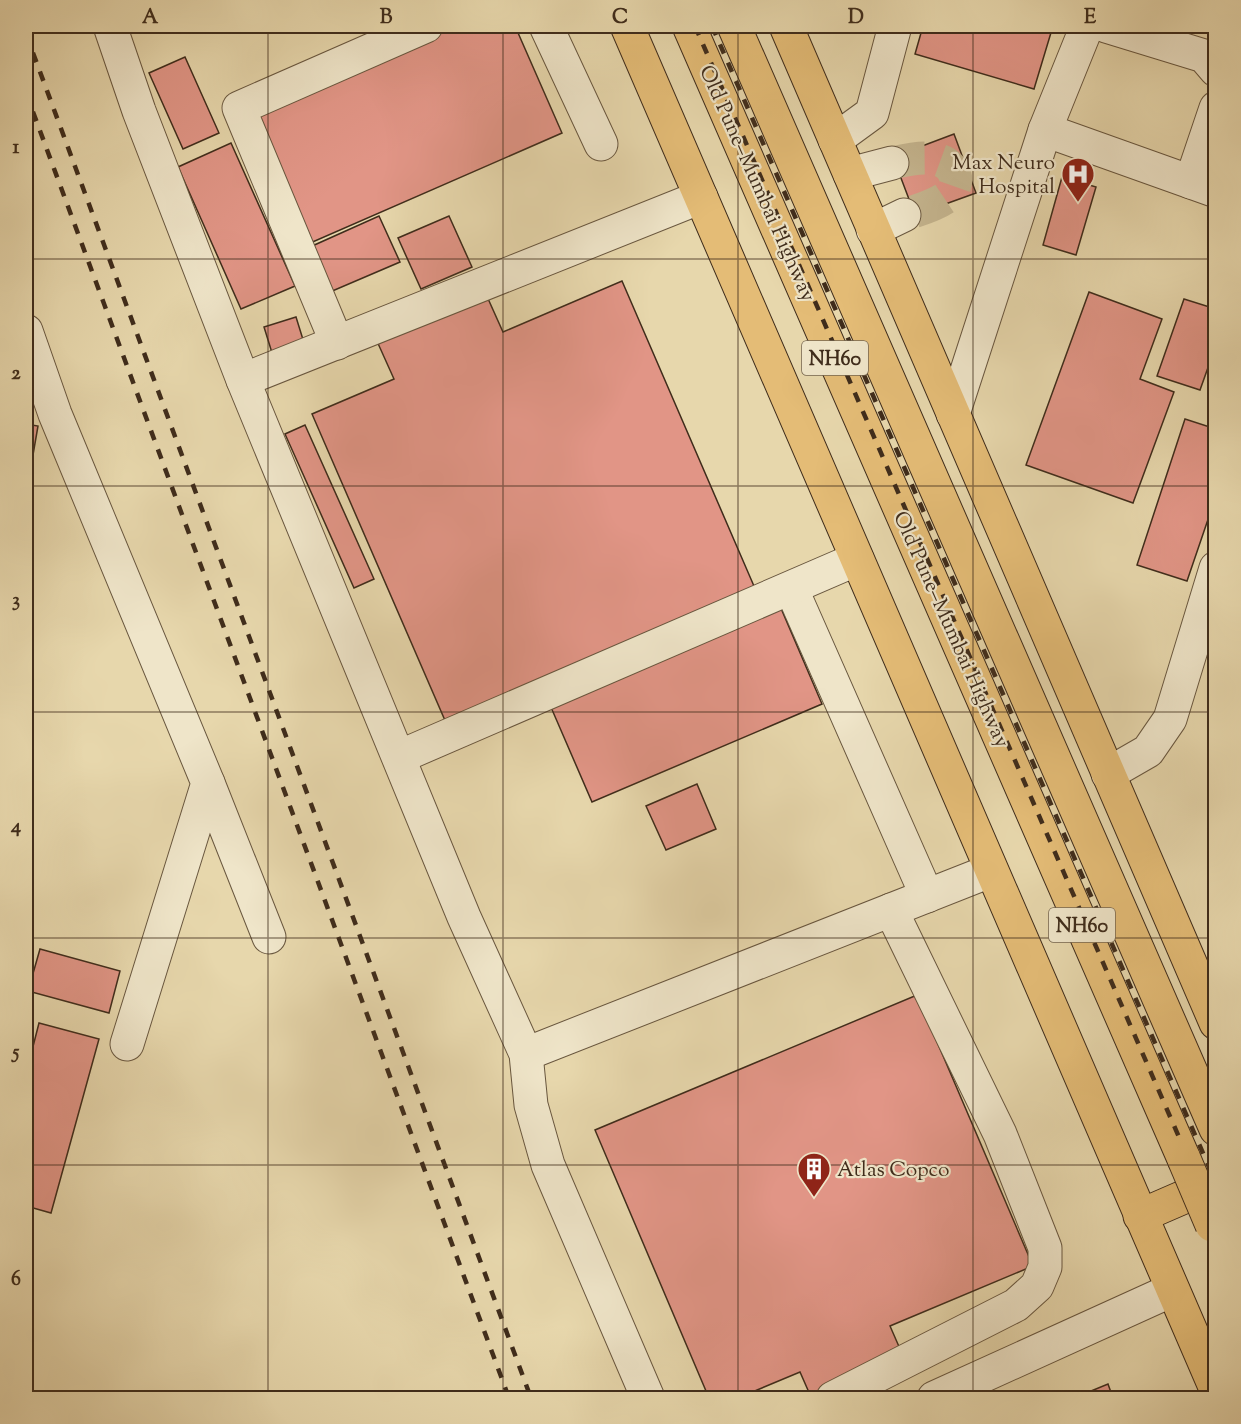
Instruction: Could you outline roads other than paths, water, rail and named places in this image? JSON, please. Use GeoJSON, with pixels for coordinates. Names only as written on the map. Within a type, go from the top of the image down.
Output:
{"type":"FeatureCollection","features":[{"type":"Feature","properties":{"kind":"main road"},"geometry":{"type":"LineString","coordinates":[[627,26],[1215,1389]]}},
{"type":"Feature","properties":{"kind":"main road","name":"Old Pune–Mumbai Highway"},"geometry":{"type":"LineString","coordinates":[[690,26],[1214,1228]]}},
{"type":"Feature","properties":{"kind":"main road","name":"Old Pune–Mumbai Highway"},"geometry":{"type":"LineString","coordinates":[[734,26],[1215,1129]]}},
{"type":"Feature","properties":{"kind":"main road"},"geometry":{"type":"LineString","coordinates":[[786,26],[1215,1023]]}},
{"type":"Feature","properties":{"kind":"main road"},"geometry":{"type":"LineString","coordinates":[[1140,1216],[1215,1183]]}},
{"type":"Feature","properties":{"kind":"street"},"geometry":{"type":"LineString","coordinates":[[110,26],[139,111],[243,380],[464,917],[526,1054],[531,1105],[548,1165],[648,1398]]}},
{"type":"Feature","properties":{"kind":"street"},"geometry":{"type":"LineString","coordinates":[[337,343],[238,108],[426,26]]}},
{"type":"Feature","properties":{"kind":"street"},"geometry":{"type":"LineString","coordinates":[[546,26],[601,144]]}},
{"type":"Feature","properties":{"kind":"street"},"geometry":{"type":"LineString","coordinates":[[835,140],[872,113],[895,26]]}},
{"type":"Feature","properties":{"kind":"street"},"geometry":{"type":"LineString","coordinates":[[953,414],[1045,130],[1087,26]]}},
{"type":"Feature","properties":{"kind":"street"},"geometry":{"type":"LineString","coordinates":[[1106,26],[1204,56],[1215,70]]}},
{"type":"Feature","properties":{"kind":"street"},"geometry":{"type":"LineString","coordinates":[[1045,130],[1203,186],[1215,108]]}},
{"type":"Feature","properties":{"kind":"street"},"geometry":{"type":"LineString","coordinates":[[850,174],[892,163]]}},
{"type":"Feature","properties":{"kind":"street"},"geometry":{"type":"LineString","coordinates":[[243,380],[701,197]]}},
{"type":"Feature","properties":{"kind":"street"},"geometry":{"type":"LineString","coordinates":[[873,230],[904,215]]}},
{"type":"Feature","properties":{"kind":"street"},"geometry":{"type":"LineString","coordinates":[[26,331],[56,414],[269,937]]}},
{"type":"Feature","properties":{"kind":"street"},"geometry":{"type":"LineString","coordinates":[[399,757],[792,590],[856,559]]}},
{"type":"Feature","properties":{"kind":"street"},"geometry":{"type":"LineString","coordinates":[[1108,774],[1148,751],[1170,719],[1215,568]]}},
{"type":"Feature","properties":{"kind":"street"},"geometry":{"type":"LineString","coordinates":[[792,590],[927,896]]}},
{"type":"Feature","properties":{"kind":"street"},"geometry":{"type":"LineString","coordinates":[[128,1044],[208,783]]}},
{"type":"Feature","properties":{"kind":"street"},"geometry":{"type":"LineString","coordinates":[[526,1054],[990,871]]}},
{"type":"Feature","properties":{"kind":"street"},"geometry":{"type":"LineString","coordinates":[[833,1398],[1016,1305],[1037,1286],[1046,1257],[1042,1237],[1000,1134],[891,910]]}},
{"type":"Feature","properties":{"kind":"street"},"geometry":{"type":"LineString","coordinates":[[934,1398],[1172,1290]]}},
{"type":"Feature","properties":{"kind":"tunnel"},"geometry":{"type":"LineString","coordinates":[[892,163],[918,158],[936,159],[950,167],[956,177],[954,189],[947,197],[904,215]]}},
{"type":"Feature","properties":{"kind":"railway"},"geometry":{"type":"LineString","coordinates":[[695,26],[1216,1222]]}},
{"type":"Feature","properties":{"kind":"railway"},"geometry":{"type":"LineString","coordinates":[[712,26],[1216,1183]]}},
{"type":"Feature","properties":{"kind":"railway"},"geometry":{"type":"LineString","coordinates":[[26,34],[531,1398]]}},
{"type":"Feature","properties":{"kind":"railway"},"geometry":{"type":"LineString","coordinates":[[26,93],[509,1398]]}},
{"type":"Feature","properties":{"kind":"place","name":"Max Neuro Hospital"},"geometry":{"type":"Point","coordinates":[1078,203]}},
{"type":"Feature","properties":{"kind":"place","name":"Atlas Copco"},"geometry":{"type":"Point","coordinates":[814,1198]}}]}
